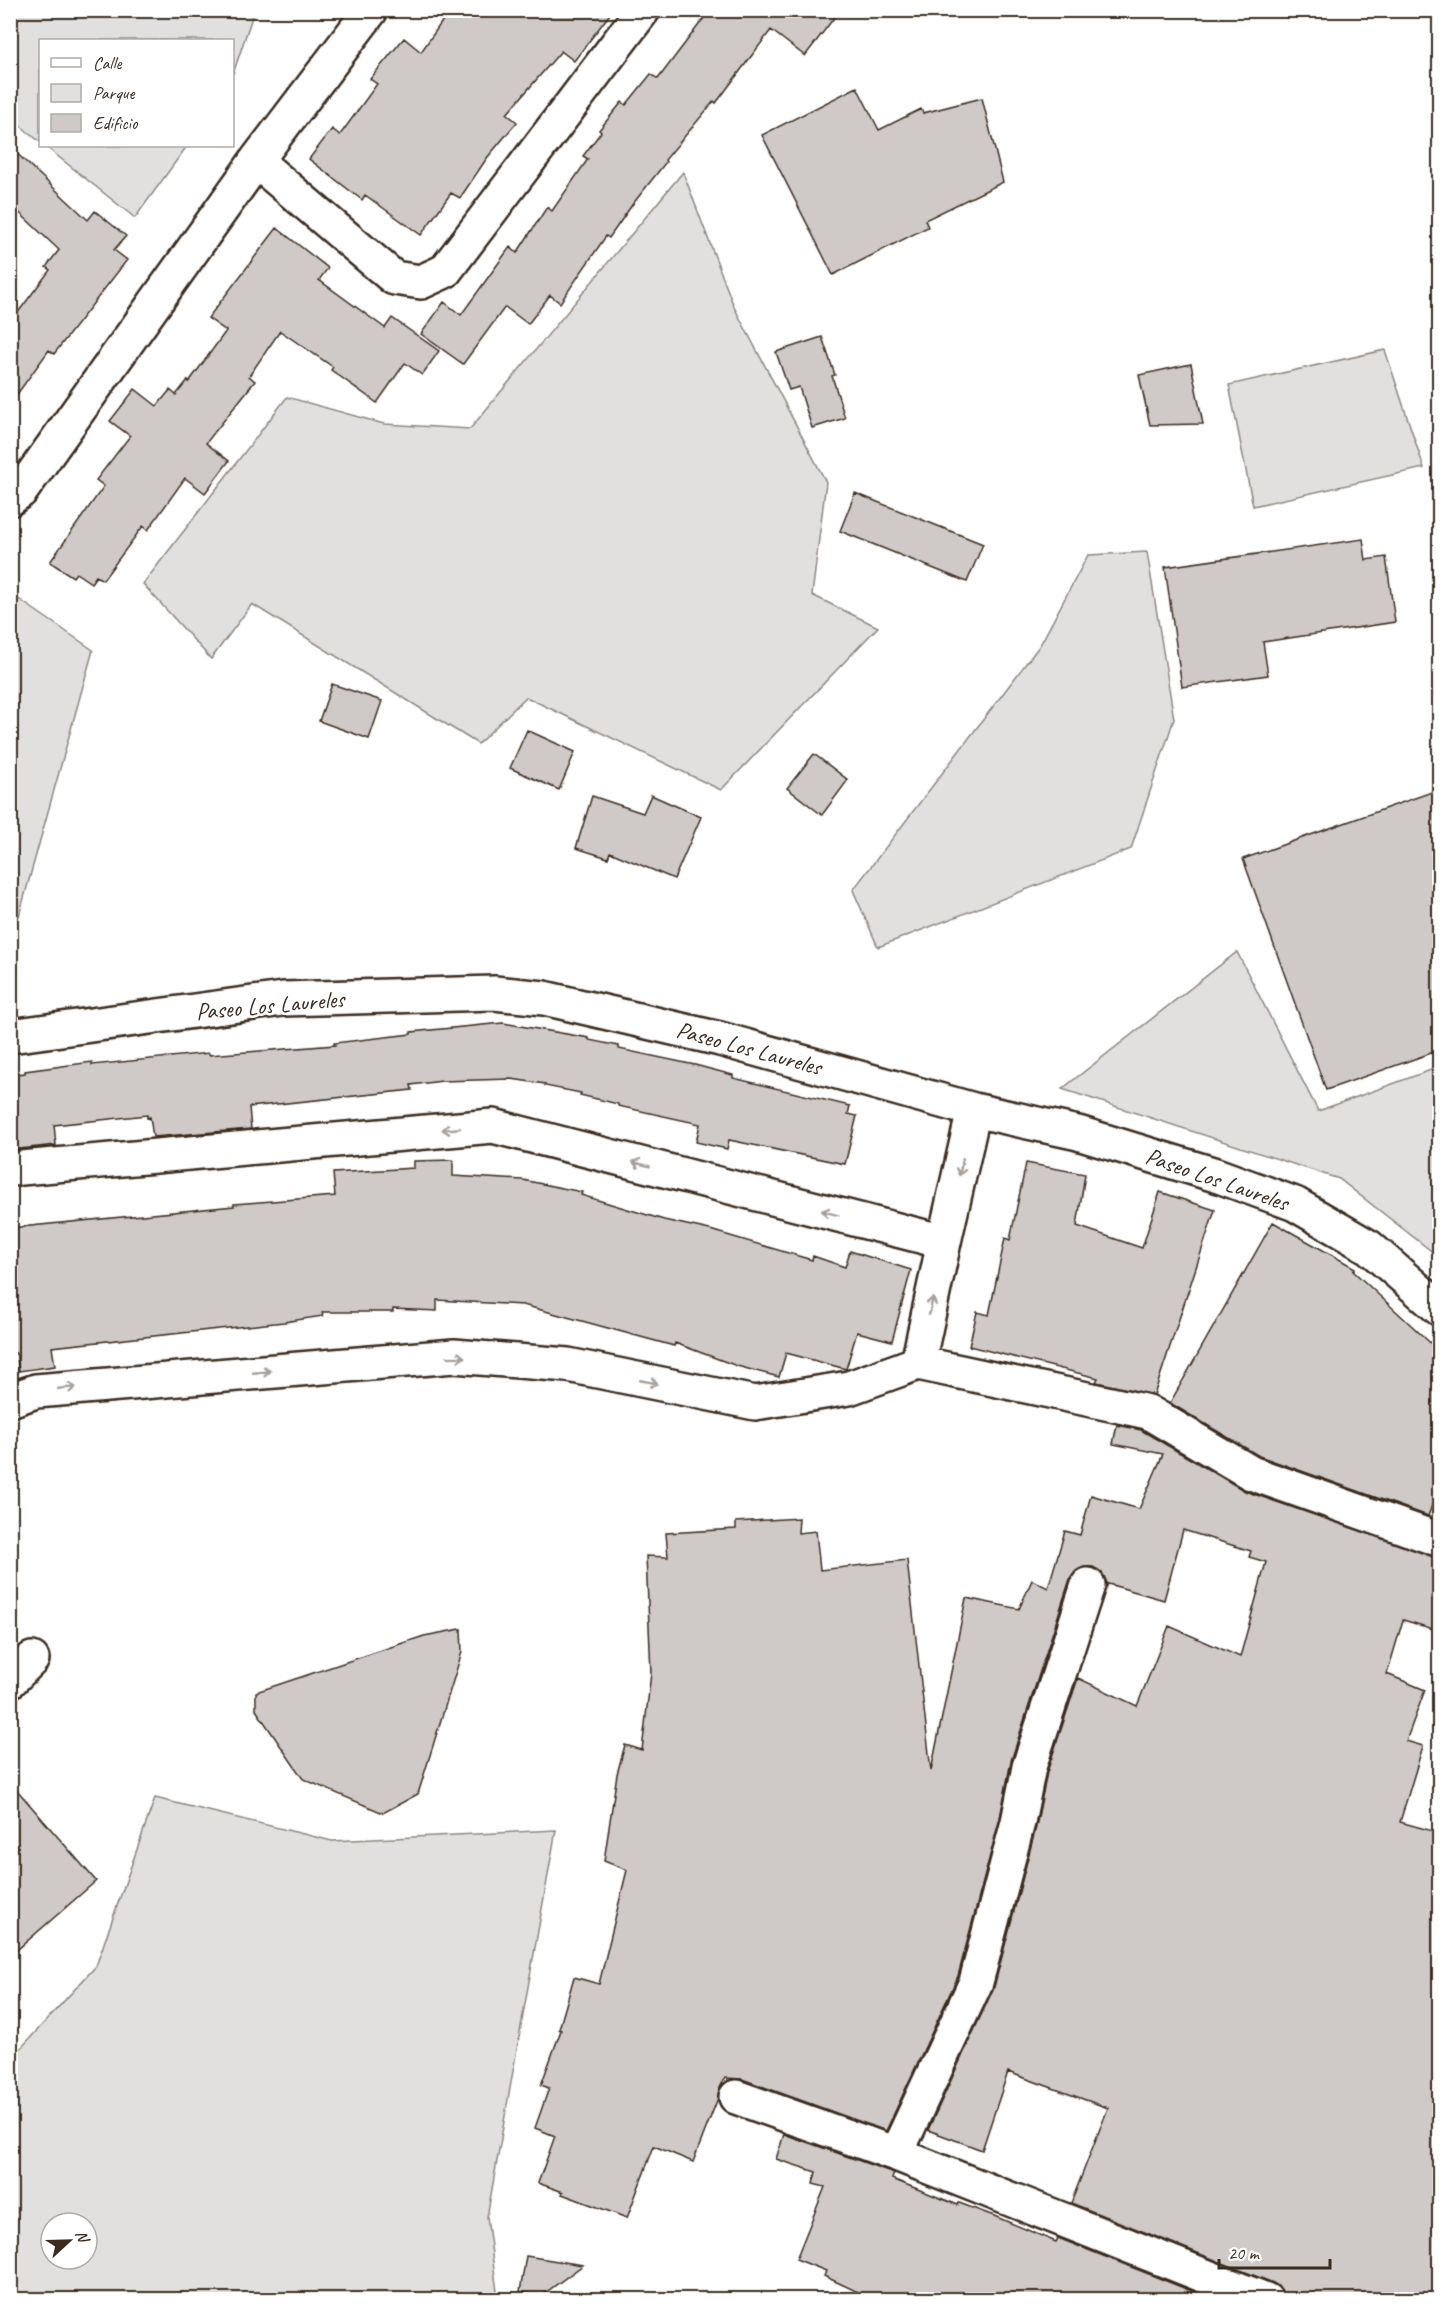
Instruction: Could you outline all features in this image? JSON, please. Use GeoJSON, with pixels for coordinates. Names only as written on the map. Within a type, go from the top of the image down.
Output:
{"type":"FeatureCollection","features":[{"type":"Feature","properties":{"kind":"street"},"geometry":{"type":"LineString","coordinates":[[10,499],[21,491],[256,160],[371,10]]}},
{"type":"Feature","properties":{"kind":"street"},"geometry":{"type":"LineString","coordinates":[[256,160],[394,278],[422,282],[445,271],[643,10]]}},
{"type":"Feature","properties":{"kind":"street","name":"Paseo Los Laureles"},"geometry":{"type":"LineString","coordinates":[[10,1036],[283,999],[494,993],[544,998],[720,1039],[974,1110],[1078,1133],[1216,1175],[1295,1204],[1369,1247],[1440,1309]]}},
{"type":"Feature","properties":{"kind":"street"},"geometry":{"type":"LineString","coordinates":[[918,1363],[974,1110]]}},
{"type":"Feature","properties":{"kind":"street"},"geometry":{"type":"LineString","coordinates":[[10,1169],[493,1126],[944,1242]]}},
{"type":"Feature","properties":{"kind":"street"},"geometry":{"type":"LineString","coordinates":[[10,1400],[36,1391],[454,1356],[568,1365],[755,1403],[849,1388],[918,1363],[1148,1412],[1251,1473],[1440,1540]]}},
{"type":"Feature","properties":{"kind":"street"},"geometry":{"type":"LineString","coordinates":[[896,2154],[976,1982],[1018,1822],[1029,1767],[1088,1585]]}},
{"type":"Feature","properties":{"kind":"street"},"geometry":{"type":"LineString","coordinates":[[736,2097],[896,2154],[1266,2300]]}},
{"type":"Feature","properties":{"kind":"green space"},"geometry":{"type":"Polygon","coordinates":[[[11,10],[254,11],[234,71],[234,39],[39,39],[39,141],[11,118],[11,10]]]}},
{"type":"Feature","properties":{"kind":"green space"},"geometry":{"type":"Polygon","coordinates":[[[46,147],[186,147],[135,218],[46,147]]]}},
{"type":"Feature","properties":{"kind":"green space"},"geometry":{"type":"Polygon","coordinates":[[[683,172],[734,307],[826,482],[812,595],[878,627],[721,790],[526,697],[478,744],[252,604],[211,659],[143,584],[287,397],[384,424],[470,429],[683,172]]]}},
{"type":"Feature","properties":{"kind":"green space"},"geometry":{"type":"Polygon","coordinates":[[[1385,350],[1424,468],[1253,506],[1229,385],[1385,350]]]}},
{"type":"Feature","properties":{"kind":"green space"},"geometry":{"type":"Polygon","coordinates":[[[1147,552],[1174,719],[1131,849],[878,947],[853,890],[1040,645],[1088,555],[1147,552]]]}},
{"type":"Feature","properties":{"kind":"green space"},"geometry":{"type":"Polygon","coordinates":[[[10,593],[93,650],[19,916],[11,917],[10,593]]]}},
{"type":"Feature","properties":{"kind":"green space"},"geometry":{"type":"Polygon","coordinates":[[[1237,952],[1318,1111],[1439,1067],[1439,1257],[1339,1179],[1062,1089],[1237,952]]]}},
{"type":"Feature","properties":{"kind":"green space"},"geometry":{"type":"Polygon","coordinates":[[[155,1798],[332,1841],[556,1830],[487,2217],[498,2299],[11,2299],[11,2059],[96,1966],[155,1798]]]}},
{"type":"Feature","properties":{"kind":"building"},"geometry":{"type":"Polygon","coordinates":[[[450,10],[613,10],[574,61],[561,51],[507,114],[517,122],[487,158],[460,198],[451,193],[421,235],[365,195],[362,200],[309,159],[332,129],[340,135],[377,84],[370,79],[404,38],[421,52],[450,10]]]}},
{"type":"Feature","properties":{"kind":"building"},"geometry":{"type":"Polygon","coordinates":[[[710,10],[840,10],[805,56],[771,30],[716,103],[714,101],[665,160],[666,162],[609,238],[606,236],[560,303],[550,295],[528,324],[505,307],[463,364],[421,334],[444,302],[461,315],[510,247],[517,253],[547,207],[552,211],[588,159],[583,156],[601,132],[599,130],[622,102],[626,105],[651,74],[658,79],[710,10]]]}},
{"type":"Feature","properties":{"kind":"building"},"geometry":{"type":"Polygon","coordinates":[[[857,87],[879,130],[921,109],[923,113],[982,98],[1003,182],[925,220],[928,227],[833,275],[762,135],[857,87]]]}},
{"type":"Feature","properties":{"kind":"building"},"geometry":{"type":"Polygon","coordinates":[[[10,147],[88,220],[95,211],[126,236],[114,250],[127,260],[54,354],[49,350],[10,404],[10,323],[50,270],[46,267],[59,250],[10,204],[10,147]]]}},
{"type":"Feature","properties":{"kind":"building"},"geometry":{"type":"Polygon","coordinates":[[[277,228],[328,268],[319,280],[385,328],[392,318],[439,351],[422,375],[405,363],[377,403],[331,370],[333,367],[280,331],[249,376],[255,381],[206,443],[229,461],[205,493],[185,478],[148,530],[143,526],[103,580],[96,576],[91,583],[76,573],[73,577],[50,562],[104,486],[96,480],[130,436],[110,421],[135,389],[157,406],[170,390],[176,395],[188,380],[189,382],[226,331],[208,318],[277,228]]]}},
{"type":"Feature","properties":{"kind":"building"},"geometry":{"type":"Polygon","coordinates":[[[822,337],[835,375],[832,376],[845,418],[812,428],[799,387],[789,390],[776,352],[822,337]]]}},
{"type":"Feature","properties":{"kind":"building"},"geometry":{"type":"Polygon","coordinates":[[[1191,364],[1203,424],[1150,425],[1139,375],[1191,364]]]}},
{"type":"Feature","properties":{"kind":"building"},"geometry":{"type":"Polygon","coordinates":[[[855,493],[983,544],[967,582],[840,531],[855,493]]]}},
{"type":"Feature","properties":{"kind":"building"},"geometry":{"type":"Polygon","coordinates":[[[1363,539],[1366,560],[1386,557],[1395,622],[1263,642],[1268,675],[1182,687],[1165,567],[1363,539]]]}},
{"type":"Feature","properties":{"kind":"building"},"geometry":{"type":"Polygon","coordinates":[[[332,684],[382,701],[369,739],[319,721],[332,684]]]}},
{"type":"Feature","properties":{"kind":"building"},"geometry":{"type":"Polygon","coordinates":[[[527,730],[575,752],[559,790],[510,768],[527,730]]]}},
{"type":"Feature","properties":{"kind":"building"},"geometry":{"type":"Polygon","coordinates":[[[814,754],[848,780],[822,815],[787,788],[814,754]]]}},
{"type":"Feature","properties":{"kind":"building"},"geometry":{"type":"Polygon","coordinates":[[[1440,789],[1440,1050],[1326,1090],[1243,859],[1440,789]]]}},
{"type":"Feature","properties":{"kind":"building"},"geometry":{"type":"Polygon","coordinates":[[[651,795],[701,817],[674,879],[610,852],[608,858],[576,848],[592,796],[643,813],[651,795]]]}},
{"type":"Feature","properties":{"kind":"building"},"geometry":{"type":"Polygon","coordinates":[[[503,1023],[589,1038],[589,1040],[619,1046],[619,1049],[695,1065],[733,1075],[733,1078],[850,1106],[848,1114],[857,1116],[845,1164],[729,1140],[727,1149],[696,1142],[700,1124],[618,1106],[618,1104],[580,1095],[581,1093],[545,1086],[545,1084],[511,1079],[442,1081],[411,1085],[412,1090],[249,1107],[251,1129],[153,1137],[150,1117],[147,1118],[147,1115],[54,1125],[56,1145],[10,1150],[10,1075],[25,1073],[25,1071],[92,1062],[92,1065],[209,1053],[209,1055],[335,1045],[334,1043],[411,1034],[411,1032],[503,1023]]]}},
{"type":"Feature","properties":{"kind":"building"},"geometry":{"type":"Polygon","coordinates":[[[453,1160],[453,1176],[523,1180],[582,1192],[581,1195],[664,1220],[710,1230],[812,1260],[813,1256],[845,1267],[850,1251],[911,1270],[892,1341],[857,1332],[846,1369],[786,1353],[779,1377],[737,1366],[675,1343],[674,1346],[523,1305],[437,1300],[437,1311],[393,1309],[393,1312],[322,1312],[323,1316],[284,1322],[52,1347],[55,1366],[19,1371],[16,1353],[10,1355],[10,1228],[234,1206],[234,1204],[335,1196],[333,1173],[414,1168],[414,1161],[453,1160]]]}},
{"type":"Feature","properties":{"kind":"building"},"geometry":{"type":"Polygon","coordinates":[[[1026,1163],[1085,1174],[1077,1226],[1142,1248],[1160,1192],[1215,1210],[1154,1395],[1096,1382],[1098,1378],[969,1346],[977,1312],[989,1315],[1005,1238],[1010,1240],[1026,1163]]]}},
{"type":"Feature","properties":{"kind":"building"},"geometry":{"type":"Polygon","coordinates":[[[1273,1222],[1355,1268],[1353,1271],[1440,1352],[1440,1484],[1428,1516],[1259,1456],[1170,1403],[1273,1222]]]}},
{"type":"Feature","properties":{"kind":"building"},"geometry":{"type":"Polygon","coordinates":[[[1117,1425],[1141,1430],[1245,1491],[1440,1558],[1440,1631],[1403,1620],[1387,1674],[1425,1690],[1406,1741],[1423,1746],[1400,1822],[1440,1833],[1440,2300],[1284,2300],[1281,2289],[1273,2283],[1071,2203],[1108,2108],[1008,2072],[982,2150],[928,2130],[994,1987],[1036,1827],[1047,1772],[1078,1678],[1137,1706],[1169,1626],[1240,1657],[1266,1562],[1249,1557],[1251,1551],[1183,1530],[1164,1600],[1108,1584],[1106,1588],[1106,1581],[1102,1573],[1093,1567],[1084,1567],[1076,1571],[1070,1579],[1011,1761],[1000,1818],[958,1976],[886,2131],[742,2079],[725,2078],[693,2162],[654,2146],[627,2218],[538,2183],[555,2136],[535,2128],[549,2088],[541,2085],[561,2030],[559,2029],[574,1977],[599,1984],[627,1870],[604,1861],[617,1774],[625,1745],[642,1750],[651,1673],[646,1556],[668,1557],[666,1533],[736,1529],[736,1522],[799,1518],[798,1533],[816,1531],[820,1570],[907,1560],[931,1771],[966,1598],[1019,1609],[1032,1580],[1048,1588],[1065,1531],[1080,1535],[1091,1495],[1139,1509],[1163,1454],[1113,1444],[1117,1425]]]}},
{"type":"Feature","properties":{"kind":"building"},"geometry":{"type":"Polygon","coordinates":[[[461,1629],[462,1652],[418,1794],[383,1813],[303,1779],[256,1710],[256,1692],[424,1636],[461,1629]]]}},
{"type":"Feature","properties":{"kind":"building"},"geometry":{"type":"Polygon","coordinates":[[[10,1782],[96,1881],[10,1956],[10,1782]]]}},
{"type":"Feature","properties":{"kind":"building"},"geometry":{"type":"Polygon","coordinates":[[[784,2134],[894,2173],[892,2179],[958,2205],[959,2203],[994,2216],[1056,2242],[1058,2238],[1214,2300],[875,2300],[824,2276],[826,2271],[796,2259],[825,2187],[813,2184],[816,2172],[776,2159],[784,2134]]]}},
{"type":"Feature","properties":{"kind":"building"},"geometry":{"type":"Polygon","coordinates":[[[526,2256],[583,2265],[541,2296],[520,2292],[526,2256]]]}}]}
